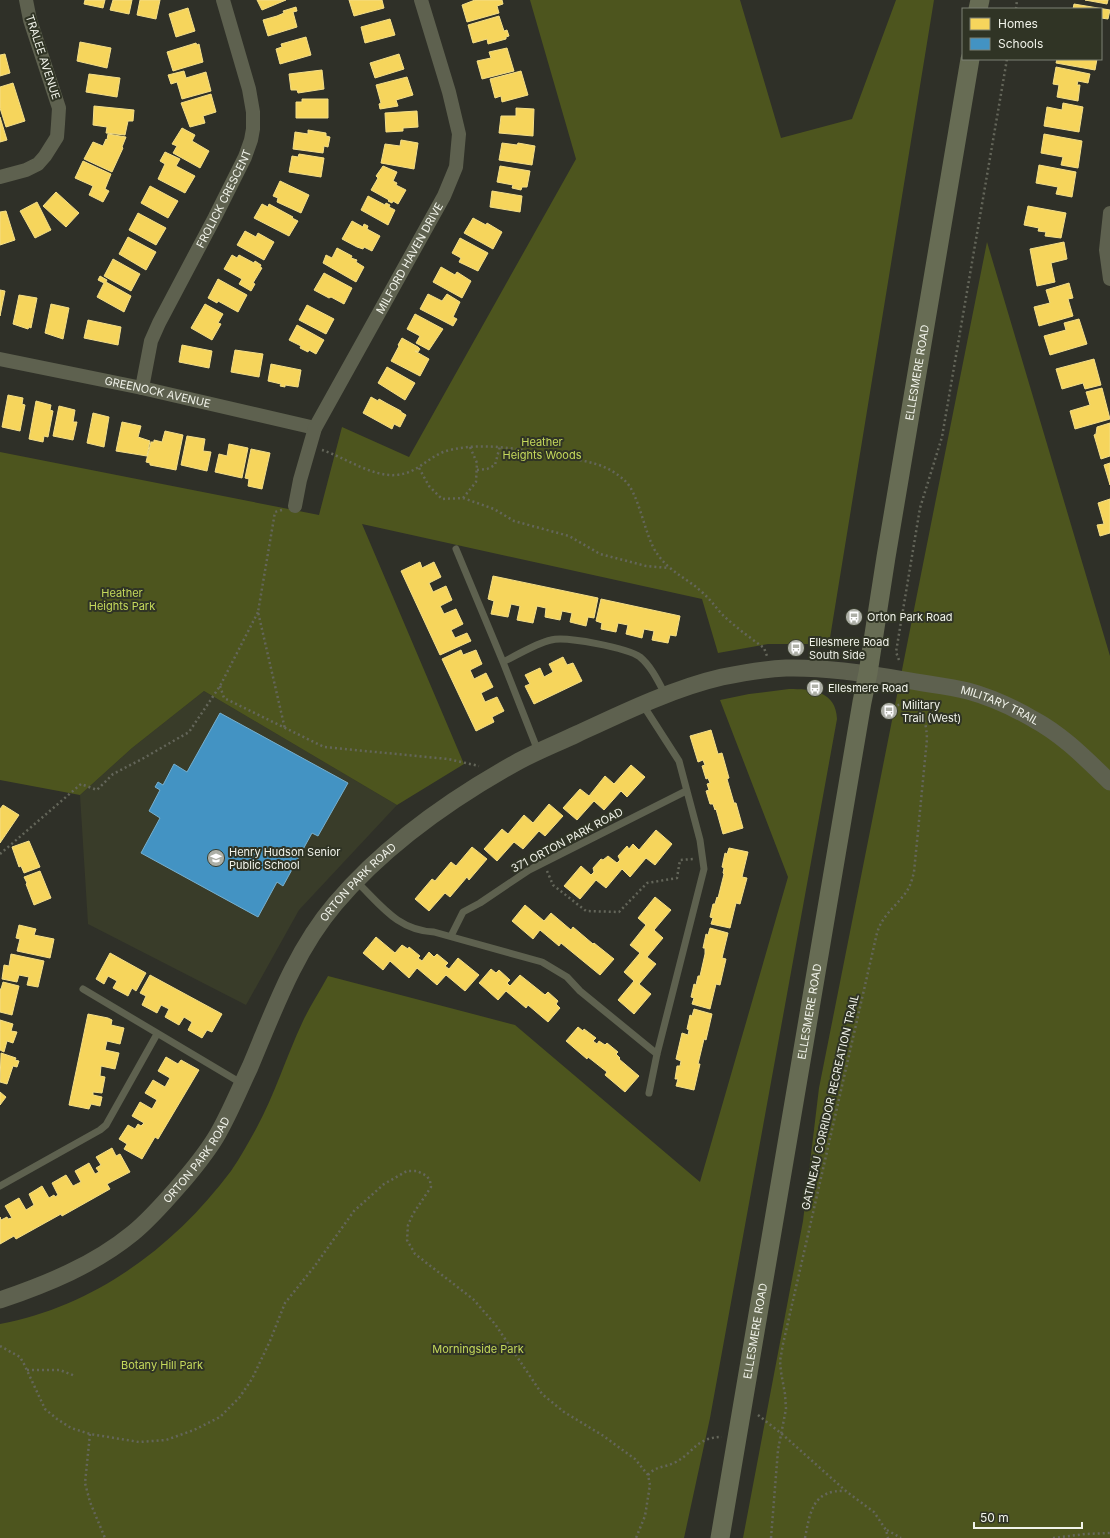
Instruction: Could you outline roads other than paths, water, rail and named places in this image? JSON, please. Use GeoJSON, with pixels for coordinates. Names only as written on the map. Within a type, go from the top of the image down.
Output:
{"type":"FeatureCollection","features":[{"type":"Feature","properties":{"kind":"main road","name":"ELLESMERE ROAD"},"geometry":{"type":"LineString","coordinates":[[720,1538],[868,673],[970,60]]}},
{"type":"Feature","properties":{"kind":"street","name":"TRALEE AVENUE"},"geometry":{"type":"LineString","coordinates":[[0,177],[26,170],[38,164],[57,137],[59,108],[30,20],[26,0]]}},
{"type":"Feature","properties":{"kind":"street","name":"FROLICK CRESCENT"},"geometry":{"type":"LineString","coordinates":[[142,388],[151,341],[245,157],[251,140],[253,129],[253,112],[249,89],[223,0]]}},
{"type":"Feature","properties":{"kind":"street","name":"MILFORD HAVEN DRIVE"},"geometry":{"type":"LineString","coordinates":[[295,506],[300,480],[315,428],[444,196],[456,167],[459,134],[449,92],[421,0]]}},
{"type":"Feature","properties":{"kind":"street"},"geometry":{"type":"LineString","coordinates":[[1110,213],[1106,250],[1110,279]]}},
{"type":"Feature","properties":{"kind":"street","name":"GREENOCK AVENUE"},"geometry":{"type":"LineString","coordinates":[[0,359],[142,388],[315,428]]}},
{"type":"Feature","properties":{"kind":"street","name":"ORTON PARK ROAD"},"geometry":{"type":"LineString","coordinates":[[0,1300],[44,1284],[96,1259],[132,1234],[142,1225],[192,1171],[222,1126],[248,1071],[284,986],[304,949],[333,906],[355,881],[400,841],[428,819],[462,795],[538,751],[598,723],[666,696],[721,677],[786,668],[868,673]]}},
{"type":"Feature","properties":{"kind":"street","name":"MILITARY TRAIL"},"geometry":{"type":"LineString","coordinates":[[868,673],[964,690],[1009,707],[1036,720],[1060,737],[1091,763],[1110,782]]}},
{"type":"Feature","properties":{"kind":"lane"},"geometry":{"type":"LineString","coordinates":[[456,549],[538,751]]}},
{"type":"Feature","properties":{"kind":"lane"},"geometry":{"type":"LineString","coordinates":[[503,662],[549,640],[560,638],[573,639],[629,652],[640,657],[650,667],[666,696]]}},
{"type":"Feature","properties":{"kind":"lane"},"geometry":{"type":"LineString","coordinates":[[643,706],[679,761],[700,840],[704,869],[658,1054],[650,1093]]}},
{"type":"Feature","properties":{"kind":"lane","name":"371 ORTON PARK ROAD"},"geometry":{"type":"LineString","coordinates":[[451,936],[463,912],[480,903],[529,870],[686,791]]}},
{"type":"Feature","properties":{"kind":"lane"},"geometry":{"type":"LineString","coordinates":[[355,881],[400,922],[417,930],[451,936],[542,962],[567,977],[580,991],[658,1054]]}},
{"type":"Feature","properties":{"kind":"lane"},"geometry":{"type":"LineString","coordinates":[[83,989],[241,1083]]}},
{"type":"Feature","properties":{"kind":"lane"},"geometry":{"type":"LineString","coordinates":[[0,1186],[100,1130],[106,1125],[157,1034]]}},
{"type":"Feature","properties":{"kind":"place","name":"Orton Park Road"},"geometry":{"type":"Point","coordinates":[854,617]}},
{"type":"Feature","properties":{"kind":"place","name":"Ellesmere Road South Side"},"geometry":{"type":"Point","coordinates":[796,648]}},
{"type":"Feature","properties":{"kind":"place","name":"Ellesmere Road"},"geometry":{"type":"Point","coordinates":[815,688]}},
{"type":"Feature","properties":{"kind":"place","name":"Military Trail (West)"},"geometry":{"type":"Point","coordinates":[889,711]}},
{"type":"Feature","properties":{"kind":"place","name":"Henry Hudson Senior Public School"},"geometry":{"type":"Point","coordinates":[216,858]}},
{"type":"Feature","properties":{"kind":"park label","name":"Heather Heights Woods"},"geometry":{"type":"Point","coordinates":[542,448]}},
{"type":"Feature","properties":{"kind":"park label","name":"Heather Heights Park"},"geometry":{"type":"Point","coordinates":[122,599]}},
{"type":"Feature","properties":{"kind":"park label","name":"Morningside Park"},"geometry":{"type":"Point","coordinates":[478,1349]}},
{"type":"Feature","properties":{"kind":"park label","name":"Botany Hill Park"},"geometry":{"type":"Point","coordinates":[162,1365]}}]}
